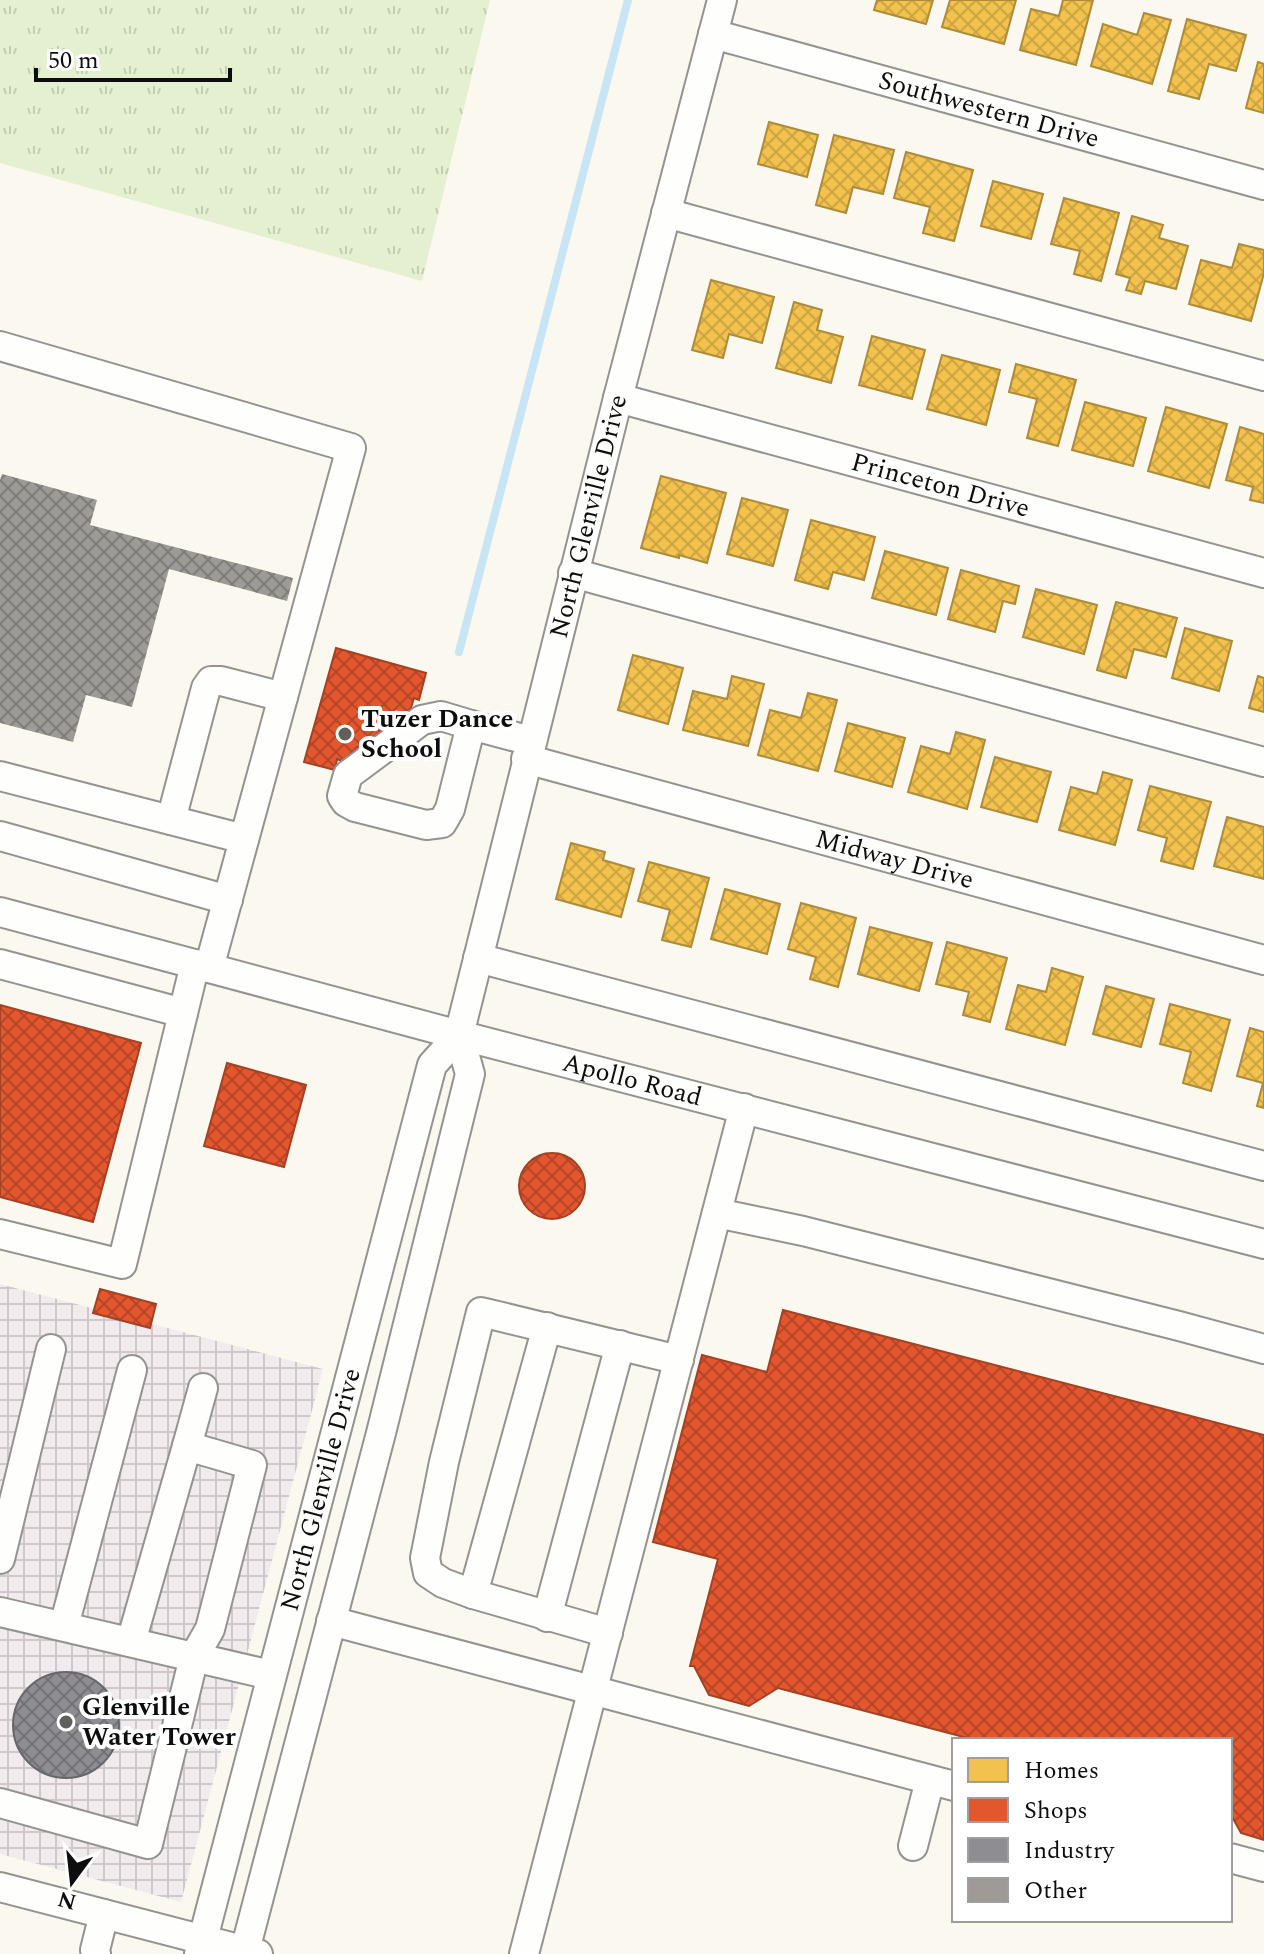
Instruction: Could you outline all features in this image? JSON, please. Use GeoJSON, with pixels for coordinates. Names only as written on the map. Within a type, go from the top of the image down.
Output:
{"type":"FeatureCollection","features":[{"type":"Feature","properties":{"kind":"street","name":"North Glenville Drive"},"geometry":{"type":"LineString","coordinates":[[201,1947],[432,1065],[459,1035],[528,750],[722,0]]}},
{"type":"Feature","properties":{"kind":"street","name":"Southwestern Drive"},"geometry":{"type":"LineString","coordinates":[[713,34],[1264,185]]}},
{"type":"Feature","properties":{"kind":"street"},"geometry":{"type":"LineString","coordinates":[[666,213],[1264,376]]}},
{"type":"Feature","properties":{"kind":"street"},"geometry":{"type":"LineString","coordinates":[[0,346],[351,448],[228,900],[183,1013],[122,1264],[0,1234]]}},
{"type":"Feature","properties":{"kind":"street","name":"Princeton Drive"},"geometry":{"type":"LineString","coordinates":[[618,398],[1264,573]]}},
{"type":"Feature","properties":{"kind":"street"},"geometry":{"type":"LineString","coordinates":[[573,573],[1264,762]]}},
{"type":"Feature","properties":{"kind":"street"},"geometry":{"type":"LineString","coordinates":[[171,820],[206,688],[211,681],[283,697]]}},
{"type":"Feature","properties":{"kind":"street","name":"Midway Drive"},"geometry":{"type":"LineString","coordinates":[[471,725],[450,809],[442,823],[426,825],[355,807],[342,796],[348,775],[422,720],[441,716],[471,725],[528,750],[1264,960]]}},
{"type":"Feature","properties":{"kind":"street"},"geometry":{"type":"LineString","coordinates":[[0,776],[244,839]]}},
{"type":"Feature","properties":{"kind":"street"},"geometry":{"type":"LineString","coordinates":[[0,836],[228,900]]}},
{"type":"Feature","properties":{"kind":"street","name":"Apollo Road"},"geometry":{"type":"LineString","coordinates":[[0,912],[1264,1244]]}},
{"type":"Feature","properties":{"kind":"street"},"geometry":{"type":"LineString","coordinates":[[478,958],[1264,1166]]}},
{"type":"Feature","properties":{"kind":"street"},"geometry":{"type":"LineString","coordinates":[[0,964],[183,1013]]}},
{"type":"Feature","properties":{"kind":"street","name":"North Glenville Drive"},"geometry":{"type":"LineString","coordinates":[[249,1953],[470,1074],[459,1035]]}},
{"type":"Feature","properties":{"kind":"street"},"geometry":{"type":"LineString","coordinates":[[524,1954],[744,1108]]}},
{"type":"Feature","properties":{"kind":"street"},"geometry":{"type":"LineString","coordinates":[[717,1213],[803,1231],[1264,1349]]}},
{"type":"Feature","properties":{"kind":"street"},"geometry":{"type":"LineString","coordinates":[[608,1633],[473,1594],[443,1583],[428,1573],[425,1558],[444,1462],[481,1312],[679,1360]]}},
{"type":"Feature","properties":{"kind":"street"},"geometry":{"type":"LineString","coordinates":[[473,1594],[547,1327]]}},
{"type":"Feature","properties":{"kind":"street"},"geometry":{"type":"LineString","coordinates":[[547,1617],[620,1345]]}},
{"type":"Feature","properties":{"kind":"street"},"geometry":{"type":"LineString","coordinates":[[0,1559],[51,1349]]}},
{"type":"Feature","properties":{"kind":"street"},"geometry":{"type":"LineString","coordinates":[[64,1626],[132,1370]]}},
{"type":"Feature","properties":{"kind":"street"},"geometry":{"type":"LineString","coordinates":[[131,1642],[203,1388]]}},
{"type":"Feature","properties":{"kind":"street"},"geometry":{"type":"LineString","coordinates":[[337,1422],[381,1433]]}},
{"type":"Feature","properties":{"kind":"street"},"geometry":{"type":"LineString","coordinates":[[0,1803],[148,1844],[194,1657],[210,1629],[252,1465],[187,1446]]}},
{"type":"Feature","properties":{"kind":"street"},"geometry":{"type":"LineString","coordinates":[[0,1612],[271,1675]]}},
{"type":"Feature","properties":{"kind":"street"},"geometry":{"type":"LineString","coordinates":[[331,1621],[942,1783],[913,1846]]}},
{"type":"Feature","properties":{"kind":"street"},"geometry":{"type":"LineString","coordinates":[[1232,1859],[1264,1867]]}},
{"type":"Feature","properties":{"kind":"street"},"geometry":{"type":"LineString","coordinates":[[0,1887],[104,1914],[201,1947],[249,1953]]}},
{"type":"Feature","properties":{"kind":"street"},"geometry":{"type":"LineString","coordinates":[[96,1954],[104,1914]]}},
{"type":"Feature","properties":{"kind":"shaded area"},"geometry":{"type":"Polygon","coordinates":[[[0,1284],[323,1369],[181,1902],[0,1854],[0,1284]]]}},
{"type":"Feature","properties":{"kind":"green space"},"geometry":{"type":"Polygon","coordinates":[[[0,0],[490,0],[422,281],[0,163],[0,0]]]}},
{"type":"Feature","properties":{"kind":"building: Homes"},"geometry":{"type":"Polygon","coordinates":[[[877,0],[933,0],[926,24],[874,10],[877,0]]]}},
{"type":"Feature","properties":{"kind":"building: Homes"},"geometry":{"type":"Polygon","coordinates":[[[950,0],[1016,0],[1004,44],[942,27],[950,0]]]}},
{"type":"Feature","properties":{"kind":"building: Homes"},"geometry":{"type":"Polygon","coordinates":[[[1063,0],[1093,0],[1076,65],[1020,50],[1031,9],[1059,16],[1063,0]]]}},
{"type":"Feature","properties":{"kind":"building: Homes"},"geometry":{"type":"Polygon","coordinates":[[[1144,13],[1171,20],[1152,84],[1091,66],[1103,24],[1137,35],[1144,13]]]}},
{"type":"Feature","properties":{"kind":"building: Homes"},"geometry":{"type":"Polygon","coordinates":[[[1187,19],[1246,35],[1236,71],[1209,64],[1199,99],[1168,91],[1187,19]]]}},
{"type":"Feature","properties":{"kind":"building: Homes"},"geometry":{"type":"Polygon","coordinates":[[[1258,62],[1264,64],[1264,113],[1246,108],[1258,62]]]}},
{"type":"Feature","properties":{"kind":"building: Homes"},"geometry":{"type":"Polygon","coordinates":[[[769,122],[818,135],[807,177],[758,164],[769,122]]]}},
{"type":"Feature","properties":{"kind":"building: Homes"},"geometry":{"type":"Polygon","coordinates":[[[834,135],[894,150],[883,194],[853,187],[846,213],[816,205],[834,135]]]}},
{"type":"Feature","properties":{"kind":"building: Homes"},"geometry":{"type":"Polygon","coordinates":[[[906,152],[973,170],[954,241],[923,233],[930,207],[894,198],[906,152]]]}},
{"type":"Feature","properties":{"kind":"building: Homes"},"geometry":{"type":"Polygon","coordinates":[[[993,181],[1043,194],[1031,239],[981,226],[993,181]]]}},
{"type":"Feature","properties":{"kind":"building: Homes"},"geometry":{"type":"Polygon","coordinates":[[[1064,198],[1119,213],[1101,281],[1074,274],[1080,251],[1051,244],[1064,198]]]}},
{"type":"Feature","properties":{"kind":"building: Homes"},"geometry":{"type":"Polygon","coordinates":[[[1132,216],[1163,225],[1159,238],[1188,246],[1176,289],[1145,281],[1141,294],[1126,290],[1130,278],[1116,274],[1132,216]]]}},
{"type":"Feature","properties":{"kind":"building: Homes"},"geometry":{"type":"Polygon","coordinates":[[[1239,244],[1264,250],[1264,273],[1251,321],[1189,304],[1201,260],[1232,268],[1239,244]]]}},
{"type":"Feature","properties":{"kind":"building: Homes"},"geometry":{"type":"Polygon","coordinates":[[[711,280],[774,297],[762,343],[729,334],[723,358],[692,350],[711,280]]]}},
{"type":"Feature","properties":{"kind":"building: Homes"},"geometry":{"type":"Polygon","coordinates":[[[794,302],[822,310],[817,330],[843,337],[831,383],[776,368],[794,302]]]}},
{"type":"Feature","properties":{"kind":"building: Homes"},"geometry":{"type":"Polygon","coordinates":[[[872,336],[925,350],[912,399],[859,385],[872,336]]]}},
{"type":"Feature","properties":{"kind":"building: Homes"},"geometry":{"type":"Polygon","coordinates":[[[942,355],[1000,370],[986,425],[927,409],[942,355]]]}},
{"type":"Feature","properties":{"kind":"building: Homes"},"geometry":{"type":"Polygon","coordinates":[[[1016,364],[1076,380],[1058,446],[1027,438],[1037,399],[1009,392],[1016,364]]]}},
{"type":"Feature","properties":{"kind":"building: Homes"},"geometry":{"type":"Polygon","coordinates":[[[1085,402],[1146,418],[1133,466],[1072,450],[1085,402]]]}},
{"type":"Feature","properties":{"kind":"building: Homes"},"geometry":{"type":"Polygon","coordinates":[[[1166,407],[1227,424],[1209,488],[1148,471],[1166,407]]]}},
{"type":"Feature","properties":{"kind":"building: Homes"},"geometry":{"type":"Polygon","coordinates":[[[1240,427],[1264,434],[1264,503],[1250,500],[1253,487],[1226,480],[1240,427]]]}},
{"type":"Feature","properties":{"kind":"building: Homes"},"geometry":{"type":"Polygon","coordinates":[[[661,476],[726,493],[707,563],[641,548],[661,476]]]}},
{"type":"Feature","properties":{"kind":"building: Homes"},"geometry":{"type":"Polygon","coordinates":[[[742,498],[788,510],[773,566],[727,554],[742,498]]]}},
{"type":"Feature","properties":{"kind":"building: Homes"},"geometry":{"type":"Polygon","coordinates":[[[811,520],[875,537],[864,580],[833,572],[828,589],[795,580],[811,520]]]}},
{"type":"Feature","properties":{"kind":"building: Homes"},"geometry":{"type":"Polygon","coordinates":[[[885,551],[948,568],[936,615],[872,598],[885,551]]]}},
{"type":"Feature","properties":{"kind":"building: Homes"},"geometry":{"type":"Polygon","coordinates":[[[961,570],[1019,586],[1015,604],[1003,601],[995,632],[948,619],[961,570]]]}},
{"type":"Feature","properties":{"kind":"building: Homes"},"geometry":{"type":"Polygon","coordinates":[[[1036,589],[1097,605],[1084,654],[1023,637],[1036,589]]]}},
{"type":"Feature","properties":{"kind":"building: Homes"},"geometry":{"type":"Polygon","coordinates":[[[1116,602],[1177,618],[1166,657],[1134,649],[1126,678],[1097,670],[1116,602]]]}},
{"type":"Feature","properties":{"kind":"building: Homes"},"geometry":{"type":"Polygon","coordinates":[[[1185,628],[1232,641],[1219,691],[1172,678],[1185,628]]]}},
{"type":"Feature","properties":{"kind":"building: Homes"},"geometry":{"type":"Polygon","coordinates":[[[633,655],[683,668],[668,724],[618,710],[633,655]]]}},
{"type":"Feature","properties":{"kind":"building: Homes"},"geometry":{"type":"Polygon","coordinates":[[[732,676],[764,684],[748,746],[683,730],[693,691],[727,699],[732,676]]]}},
{"type":"Feature","properties":{"kind":"building: Homes"},"geometry":{"type":"Polygon","coordinates":[[[1258,676],[1264,678],[1264,712],[1249,708],[1258,676]]]}},
{"type":"Feature","properties":{"kind":"building: Homes"},"geometry":{"type":"Polygon","coordinates":[[[808,693],[837,700],[818,771],[758,755],[770,710],[801,718],[808,693]]]}},
{"type":"Feature","properties":{"kind":"building: Homes"},"geometry":{"type":"Polygon","coordinates":[[[848,723],[905,738],[892,787],[835,771],[848,723]]]}},
{"type":"Feature","properties":{"kind":"building: Homes"},"geometry":{"type":"Polygon","coordinates":[[[956,732],[985,740],[967,809],[908,792],[921,746],[950,754],[956,732]]]}},
{"type":"Feature","properties":{"kind":"building: Homes"},"geometry":{"type":"Polygon","coordinates":[[[995,757],[1051,772],[1037,822],[981,807],[995,757]]]}},
{"type":"Feature","properties":{"kind":"building: Homes"},"geometry":{"type":"Polygon","coordinates":[[[1103,772],[1132,780],[1115,845],[1059,830],[1071,787],[1097,794],[1103,772]]]}},
{"type":"Feature","properties":{"kind":"building: Homes"},"geometry":{"type":"Polygon","coordinates":[[[1150,786],[1211,802],[1193,869],[1161,861],[1167,838],[1138,830],[1150,786]]]}},
{"type":"Feature","properties":{"kind":"building: Homes"},"geometry":{"type":"Polygon","coordinates":[[[1227,817],[1264,827],[1264,879],[1214,866],[1227,817]]]}},
{"type":"Feature","properties":{"kind":"building: Homes"},"geometry":{"type":"Polygon","coordinates":[[[571,843],[605,852],[603,860],[634,869],[621,917],[556,899],[571,843]]]}},
{"type":"Feature","properties":{"kind":"building: Homes"},"geometry":{"type":"Polygon","coordinates":[[[649,862],[709,878],[691,947],[662,940],[670,910],[638,901],[649,862]]]}},
{"type":"Feature","properties":{"kind":"building: Homes"},"geometry":{"type":"Polygon","coordinates":[[[725,889],[780,904],[767,954],[711,939],[725,889]]]}},
{"type":"Feature","properties":{"kind":"building: Homes"},"geometry":{"type":"Polygon","coordinates":[[[801,903],[856,918],[838,987],[810,979],[816,957],[788,949],[801,903]]]}},
{"type":"Feature","properties":{"kind":"building: Homes"},"geometry":{"type":"Polygon","coordinates":[[[870,927],[932,943],[919,991],[858,974],[870,927]]]}},
{"type":"Feature","properties":{"kind":"building: Homes"},"geometry":{"type":"Polygon","coordinates":[[[947,942],[1007,958],[990,1022],[963,1015],[969,992],[936,984],[947,942]]]}},
{"type":"Feature","properties":{"kind":"building: Homes"},"geometry":{"type":"Polygon","coordinates":[[[1052,968],[1083,977],[1065,1045],[1006,1029],[1018,985],[1046,992],[1052,968]]]}},
{"type":"Feature","properties":{"kind":"building: Homes"},"geometry":{"type":"Polygon","coordinates":[[[1106,986],[1154,999],[1141,1047],[1093,1034],[1106,986]]]}},
{"type":"Feature","properties":{"kind":"building: Homes"},"geometry":{"type":"Polygon","coordinates":[[[1170,1004],[1230,1020],[1211,1091],[1183,1083],[1191,1052],[1160,1044],[1170,1004]]]}},
{"type":"Feature","properties":{"kind":"building: Homes"},"geometry":{"type":"Polygon","coordinates":[[[1250,1028],[1264,1032],[1264,1108],[1257,1106],[1263,1083],[1237,1076],[1250,1028]]]}},
{"type":"Feature","properties":{"kind":"building: Shops","name":"Tuzer Dance School"},"geometry":{"type":"Polygon","coordinates":[[[336,648],[426,673],[419,700],[414,698],[411,708],[342,761],[337,759],[335,770],[304,762],[336,648]]]}},
{"type":"Feature","properties":{"kind":"building: Shops"},"geometry":{"type":"Polygon","coordinates":[[[0,1005],[141,1043],[93,1222],[0,1197],[0,1005]]]}},
{"type":"Feature","properties":{"kind":"building: Shops"},"geometry":{"type":"Polygon","coordinates":[[[227,1063],[306,1085],[284,1167],[204,1146],[227,1063]]]}},
{"type":"Feature","properties":{"kind":"building: Shops"},"geometry":{"type":"Polygon","coordinates":[[[552,1153],[565,1156],[575,1163],[582,1173],[585,1186],[582,1199],[575,1209],[565,1216],[552,1219],[539,1216],[529,1209],[522,1199],[519,1186],[522,1173],[529,1163],[539,1156],[552,1153]]]}},
{"type":"Feature","properties":{"kind":"building: Shops"},"geometry":{"type":"Polygon","coordinates":[[[100,1289],[156,1304],[150,1328],[93,1313],[100,1289]]]}},
{"type":"Feature","properties":{"kind":"building: Shops"},"geometry":{"type":"Polygon","coordinates":[[[783,1310],[1264,1435],[1264,1840],[1241,1833],[1232,1817],[1232,1738],[967,1738],[778,1688],[749,1706],[709,1695],[694,1666],[690,1666],[718,1559],[653,1542],[702,1355],[767,1372],[783,1310]]]}},
{"type":"Feature","properties":{"kind":"building: Industry","name":"Glenville Water Tower"},"geometry":{"type":"Polygon","coordinates":[[[66,1672],[86,1676],[104,1687],[115,1705],[119,1725],[115,1745],[104,1763],[86,1774],[66,1778],[46,1774],[28,1763],[17,1745],[13,1725],[17,1705],[28,1687],[46,1676],[66,1672]]]}},
{"type":"Feature","properties":{"kind":"building: Other"},"geometry":{"type":"Polygon","coordinates":[[[2,474],[97,500],[90,525],[293,578],[287,601],[169,569],[132,707],[86,695],[73,742],[0,723],[2,474]]]}},
{"type":"Feature","properties":{"kind":"waterway"},"geometry":{"type":"LineString","coordinates":[[459,652],[628,0]]}},
{"type":"Feature","properties":{"kind":"place","name":"Tuzer Dance School"},"geometry":{"type":"Point","coordinates":[345,734]}},
{"type":"Feature","properties":{"kind":"place","name":"Glenville Water Tower"},"geometry":{"type":"Point","coordinates":[66,1722]}}]}
